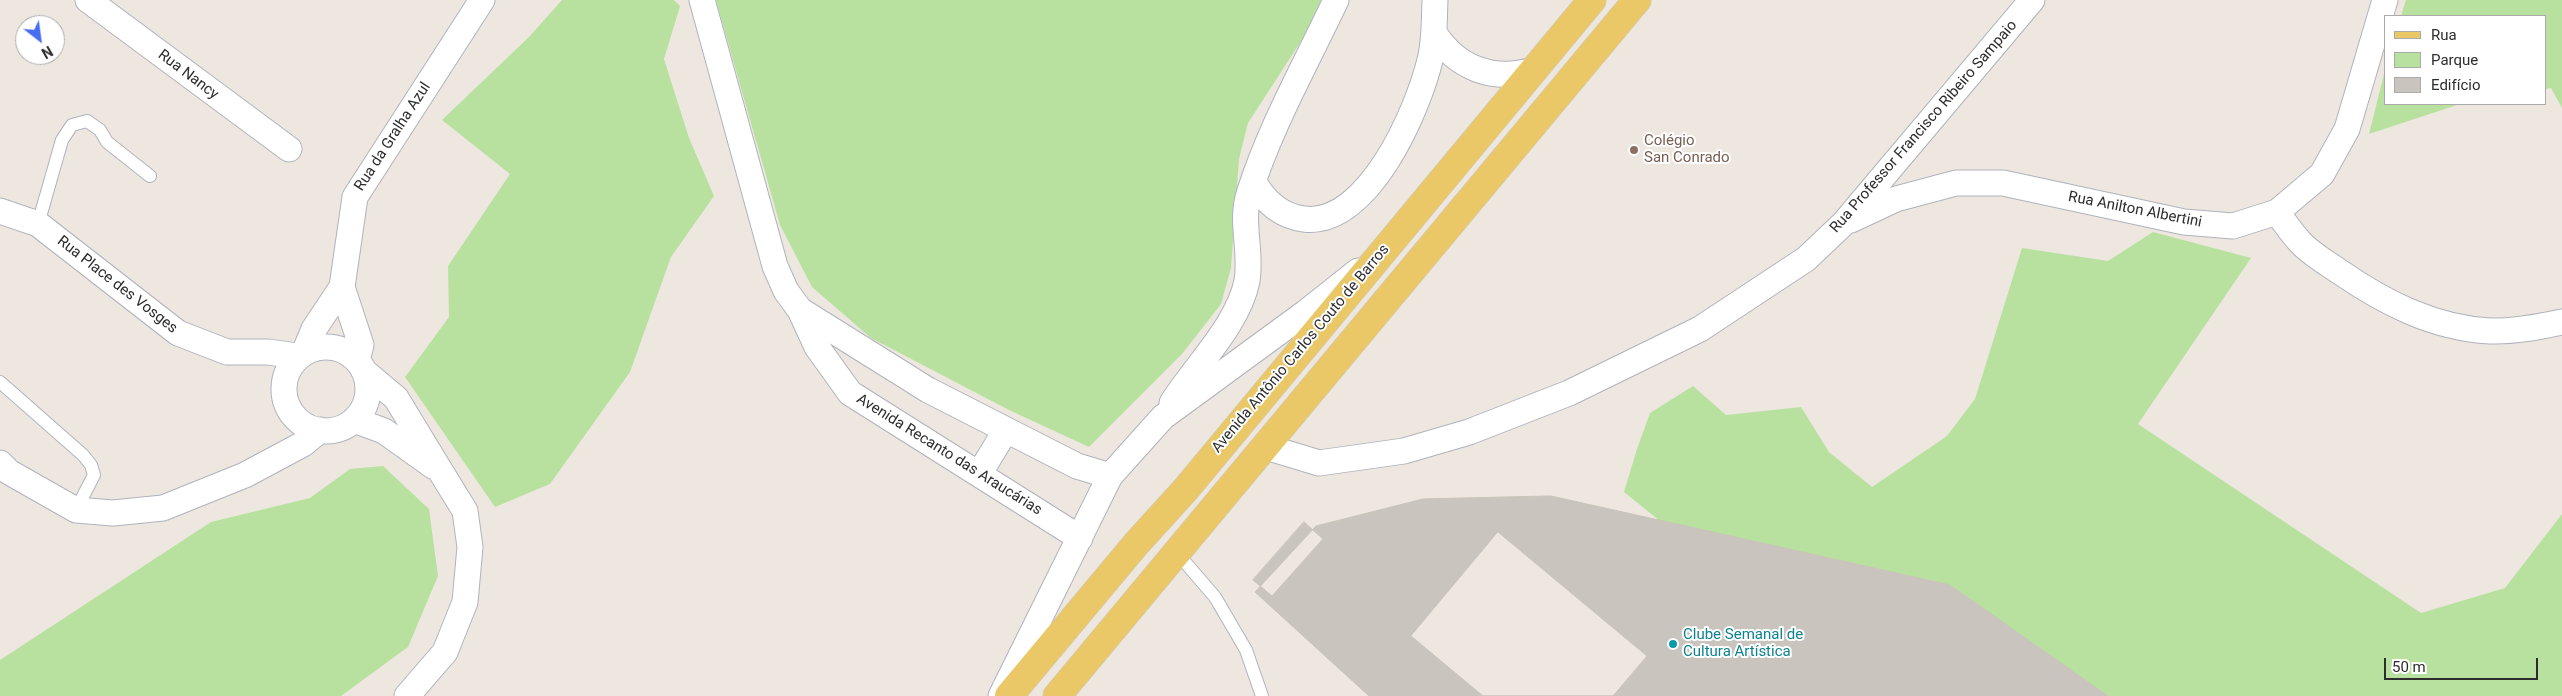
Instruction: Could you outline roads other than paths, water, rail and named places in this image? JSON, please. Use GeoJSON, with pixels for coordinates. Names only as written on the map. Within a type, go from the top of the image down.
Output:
{"type":"FeatureCollection","features":[{"type":"Feature","properties":{"kind":"main road","name":"Avenida Antônio Carlos Couto de Barros"},"geometry":{"type":"LineString","coordinates":[[1009,696],[1136,544],[1186,489],[1592,0]]}},
{"type":"Feature","properties":{"kind":"main road"},"geometry":{"type":"LineString","coordinates":[[1057,696],[1637,0]]}},
{"type":"Feature","properties":{"kind":"street","name":"Rua Nancy"},"geometry":{"type":"LineString","coordinates":[[88,0],[289,149]]}},
{"type":"Feature","properties":{"kind":"street","name":"Rua da Gralha Azul"},"geometry":{"type":"LineString","coordinates":[[361,366],[361,345],[342,287],[354,197],[482,0]]}},
{"type":"Feature","properties":{"kind":"street","name":"Avenida Recanto das Araucárias"},"geometry":{"type":"LineString","coordinates":[[702,0],[775,266],[786,291],[800,310],[817,347],[850,393],[1080,538]]}},
{"type":"Feature","properties":{"kind":"street"},"geometry":{"type":"LineString","coordinates":[[1000,696],[1110,476],[1163,417],[1227,326],[1242,297],[1249,261],[1245,216],[1249,192],[1260,160],[1336,0]]}},
{"type":"Feature","properties":{"kind":"street"},"geometry":{"type":"LineString","coordinates":[[1254,182],[1260,192],[1276,208],[1296,218],[1321,218],[1349,205],[1372,180],[1402,134],[1423,85],[1435,34],[1435,0]]}},
{"type":"Feature","properties":{"kind":"street","name":"Rua Professor Francisco Ribeiro Sampaio"},"geometry":{"type":"LineString","coordinates":[[1266,447],[1319,463],[1404,451],[1478,428],[1569,393],[1700,330],[1806,259],[1844,223],[2032,0]]}},
{"type":"Feature","properties":{"kind":"street","name":"Rua Anilton Albertini"},"geometry":{"type":"LineString","coordinates":[[1844,223],[1896,198],[1956,183],[2003,183],[2184,222],[2233,226],[2276,212],[2322,174],[2347,129],[2385,0]]}},
{"type":"Feature","properties":{"kind":"street"},"geometry":{"type":"LineString","coordinates":[[1435,34],[1451,54],[1474,69],[1498,75],[1521,74],[1533,70]]}},
{"type":"Feature","properties":{"kind":"street","name":"Rua Place des Vosges"},"geometry":{"type":"LineString","coordinates":[[0,210],[38,224],[178,333],[227,352],[301,354]]}},
{"type":"Feature","properties":{"kind":"street"},"geometry":{"type":"LineString","coordinates":[[2276,212],[2301,243],[2333,268],[2371,294],[2410,313],[2453,326],[2491,331],[2533,328],[2562,322]]}},
{"type":"Feature","properties":{"kind":"street"},"geometry":{"type":"LineString","coordinates":[[1163,417],[1305,313],[1381,253]]}},
{"type":"Feature","properties":{"kind":"street","name":"Rua da Gralha Azul"},"geometry":{"type":"LineString","coordinates":[[301,354],[314,329],[342,287]]}},
{"type":"Feature","properties":{"kind":"street","name":"Avenida Recanto das Araucárias"},"geometry":{"type":"LineString","coordinates":[[800,310],[928,390],[1077,466],[1110,476]]}},
{"type":"Feature","properties":{"kind":"street"},"geometry":{"type":"LineString","coordinates":[[361,366],[368,380],[368,398],[360,414],[347,426],[330,431],[312,430],[297,420],[286,406],[283,388],[287,371],[301,354],[313,348],[331,346],[348,352],[396,398],[465,512],[470,547],[465,602],[445,652],[406,696]]}},
{"type":"Feature","properties":{"kind":"street"},"geometry":{"type":"LineString","coordinates":[[354,420],[384,432],[441,472]]}},
{"type":"Feature","properties":{"kind":"street"},"geometry":{"type":"LineString","coordinates":[[0,463],[9,472],[76,510],[113,513],[163,508],[245,475],[303,444],[320,430]]}},
{"type":"Feature","properties":{"kind":"street"},"geometry":{"type":"LineString","coordinates":[[979,474],[1006,430]]}},
{"type":"Feature","properties":{"kind":"lane"},"geometry":{"type":"LineString","coordinates":[[38,224],[62,140],[72,125],[87,121],[100,130],[107,142],[150,176]]}},
{"type":"Feature","properties":{"kind":"lane"},"geometry":{"type":"LineString","coordinates":[[0,382],[83,455],[91,465],[94,475],[76,510]]}},
{"type":"Feature","properties":{"kind":"lane"},"geometry":{"type":"LineString","coordinates":[[1177,553],[1215,597],[1246,650],[1262,696]]}},
{"type":"Feature","properties":{"kind":"place","name":"Colégio San Conrado"},"geometry":{"type":"Point","coordinates":[1634,150]}},
{"type":"Feature","properties":{"kind":"place","name":"Clube Semanal de Cultura Artística"},"geometry":{"type":"Point","coordinates":[1673,644]}}]}
